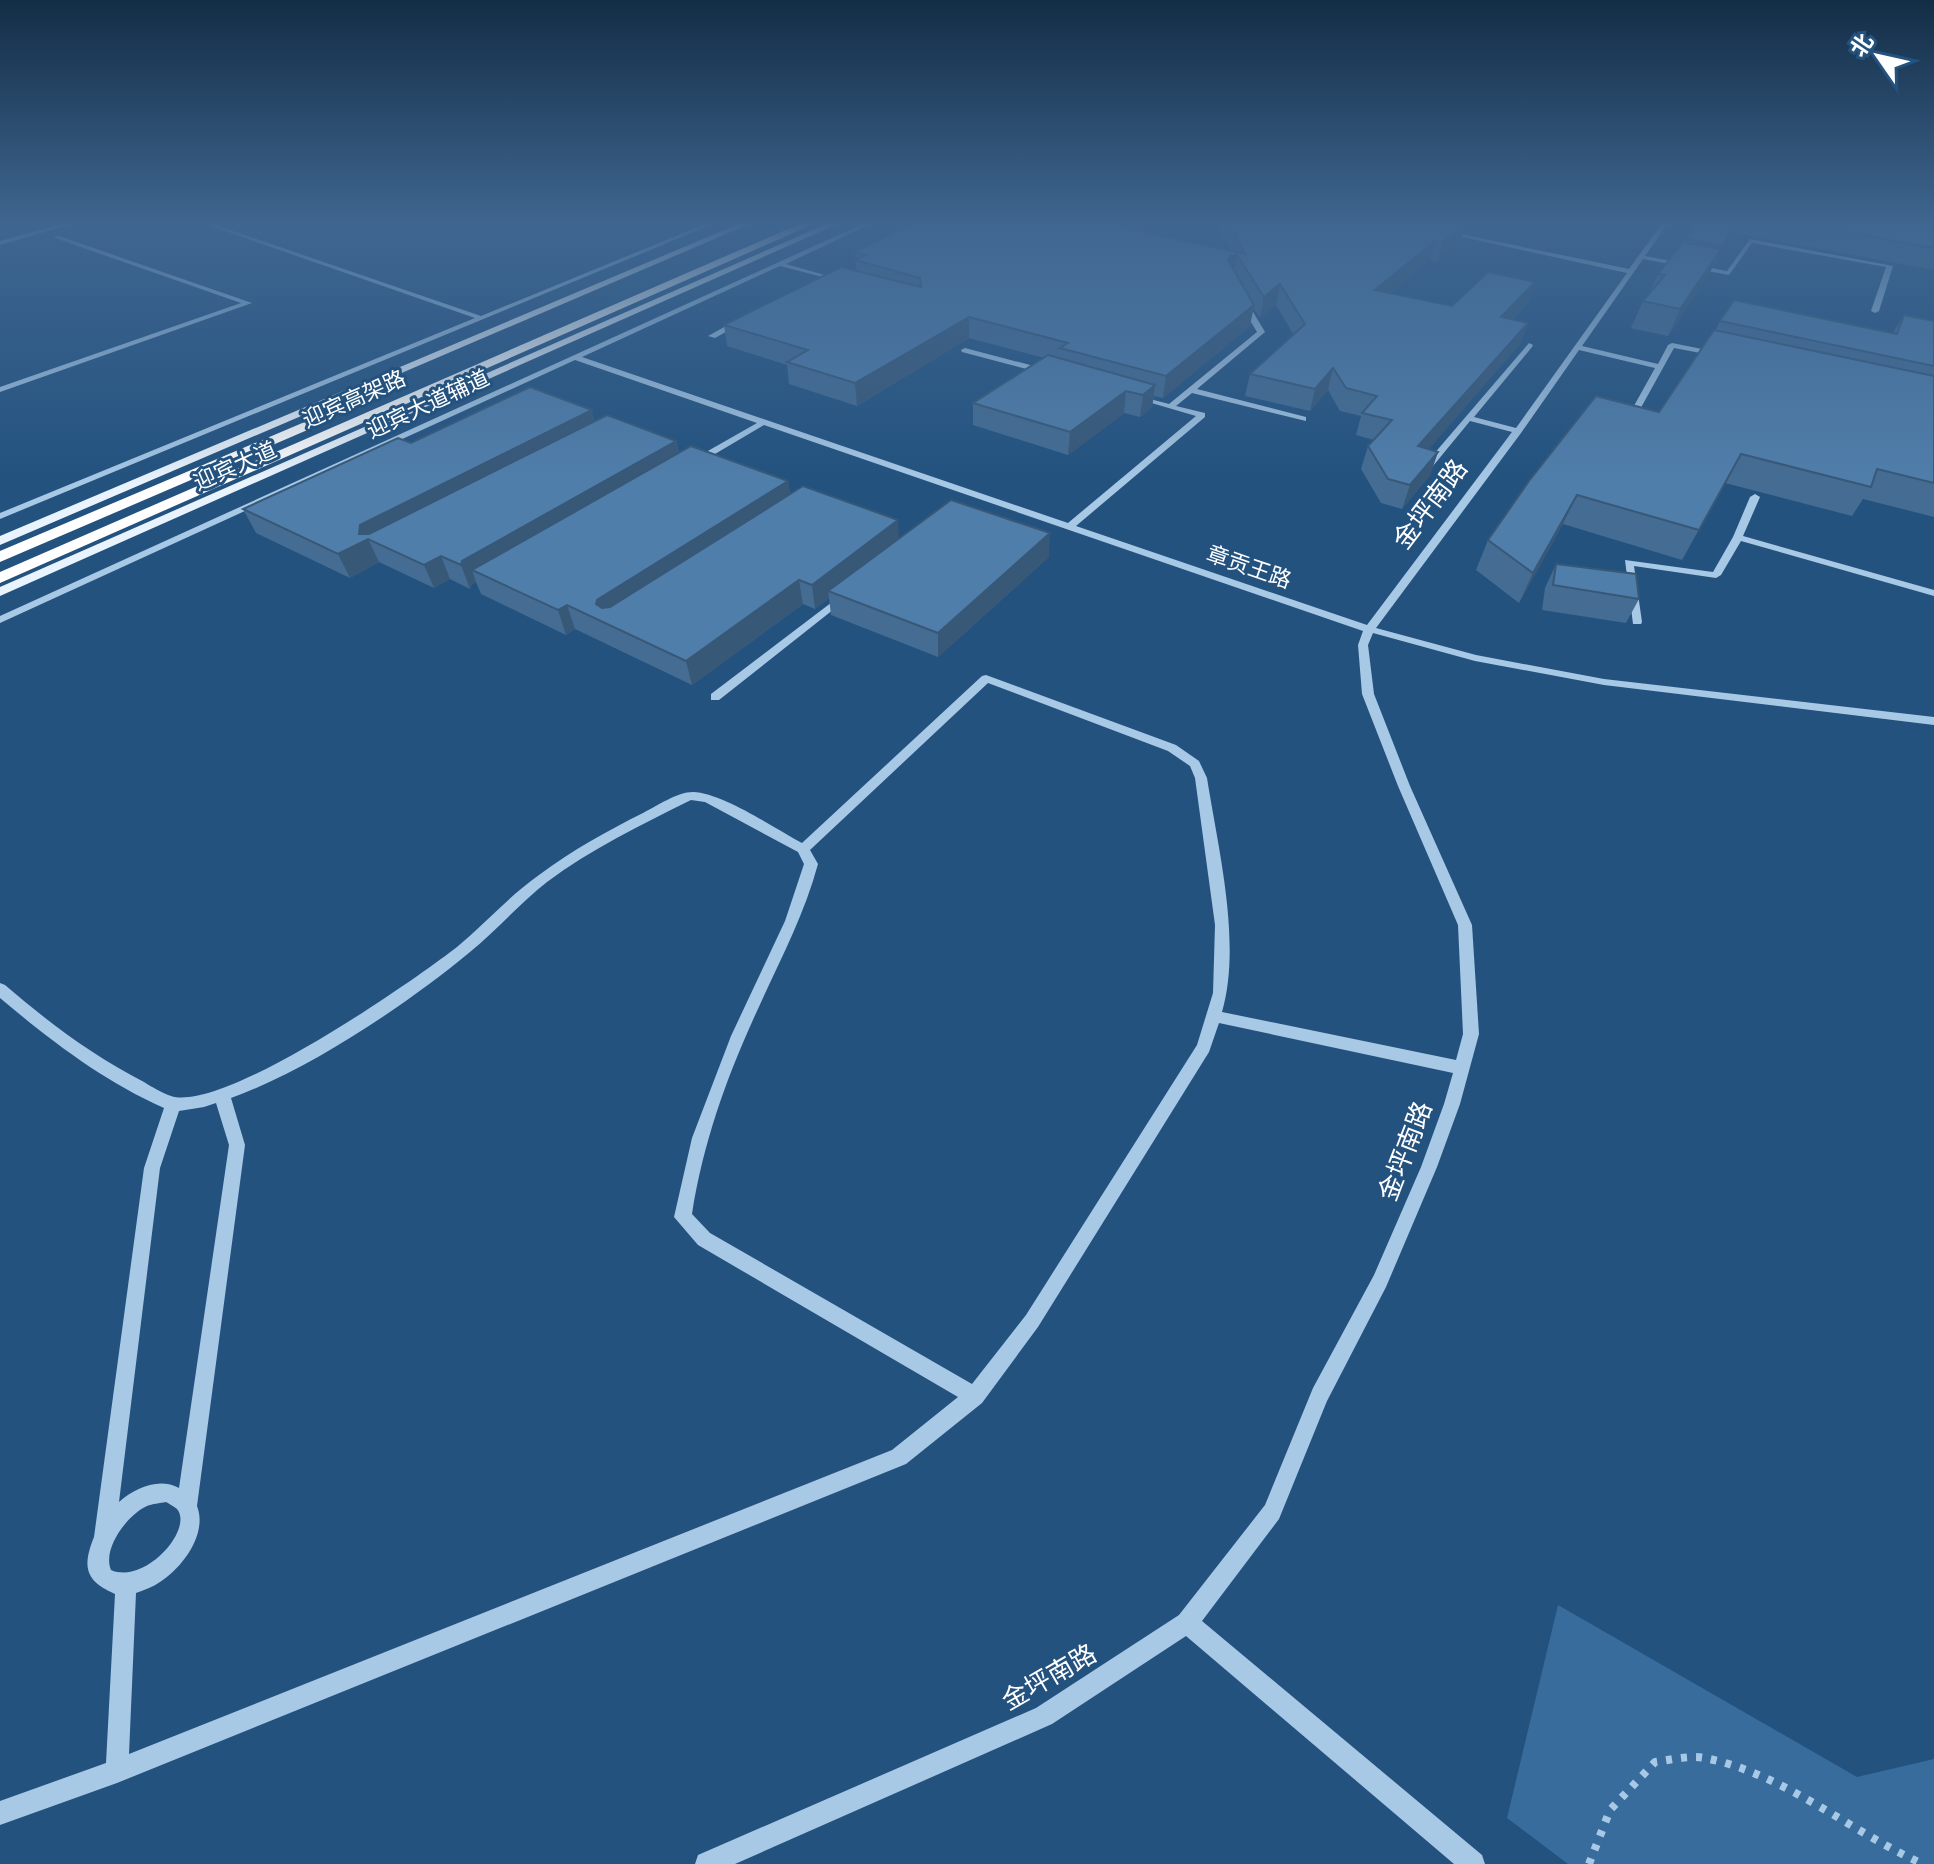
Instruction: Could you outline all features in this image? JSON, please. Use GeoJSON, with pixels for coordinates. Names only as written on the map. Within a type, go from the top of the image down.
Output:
{"type":"FeatureCollection","features":[{"type":"Feature","properties":{"kind":"highway","name":"迎宾高架路"},"geometry":{"type":"LineString","coordinates":[[0,557],[577,309]]}},
{"type":"Feature","properties":{"kind":"highway","name":"迎宾高架路"},"geometry":{"type":"LineString","coordinates":[[0,578],[614,309]]}},
{"type":"Feature","properties":{"kind":"main road","name":"迎宾大道"},"geometry":{"type":"LineString","coordinates":[[0,541],[545,309]]}},
{"type":"Feature","properties":{"kind":"main road","name":"迎宾大道"},"geometry":{"type":"LineString","coordinates":[[0,592],[641,309]]}},
{"type":"Feature","properties":{"kind":"street"},"geometry":{"type":"LineString","coordinates":[[0,390],[231,309]]}},
{"type":"Feature","properties":{"kind":"street"},"geometry":{"type":"LineString","coordinates":[[455,309],[481,318]]}},
{"type":"Feature","properties":{"kind":"street"},"geometry":{"type":"LineString","coordinates":[[0,516],[503,309]]}},
{"type":"Feature","properties":{"kind":"street","name":"迎宾大道辅道"},"geometry":{"type":"LineString","coordinates":[[0,620],[679,309]]}},
{"type":"Feature","properties":{"kind":"street"},"geometry":{"type":"LineString","coordinates":[[1171,406],[1261,332],[1247,309]]}},
{"type":"Feature","properties":{"kind":"street","name":"金坪南路"},"geometry":{"type":"LineString","coordinates":[[707,1864],[1044,1716],[1187,1623],[1272,1512],[1320,1395],[1387,1267],[1429,1167],[1471,1034],[1465,925],[1404,786],[1368,694],[1363,645],[1369,629],[1518,431],[1605,309]]}},
{"type":"Feature","properties":{"kind":"street"},"geometry":{"type":"LineString","coordinates":[[712,336],[751,317]]}},
{"type":"Feature","properties":{"kind":"street"},"geometry":{"type":"LineString","coordinates":[[1430,464],[1529,345]]}},
{"type":"Feature","properties":{"kind":"street"},"geometry":{"type":"LineString","coordinates":[[1634,413],[1672,345],[1734,359]]}},
{"type":"Feature","properties":{"kind":"street"},"geometry":{"type":"LineString","coordinates":[[1577,347],[1661,367]]}},
{"type":"Feature","properties":{"kind":"street"},"geometry":{"type":"LineString","coordinates":[[965,350],[1054,374]]}},
{"type":"Feature","properties":{"kind":"street","name":"章贡王路"},"geometry":{"type":"LineString","coordinates":[[573,357],[1369,629],[1475,658],[1604,682],[1934,721]]}},
{"type":"Feature","properties":{"kind":"street"},"geometry":{"type":"LineString","coordinates":[[0,379],[17,384]]}},
{"type":"Feature","properties":{"kind":"street"},"geometry":{"type":"LineString","coordinates":[[1191,390],[1303,419]]}},
{"type":"Feature","properties":{"kind":"street"},"geometry":{"type":"LineString","coordinates":[[1070,526],[1202,415],[1127,394]]}},
{"type":"Feature","properties":{"kind":"street"},"geometry":{"type":"LineString","coordinates":[[1468,418],[1518,431]]}},
{"type":"Feature","properties":{"kind":"street"},"geometry":{"type":"LineString","coordinates":[[686,467],[764,422]]}},
{"type":"Feature","properties":{"kind":"street"},"geometry":{"type":"LineString","coordinates":[[686,454],[713,464]]}},
{"type":"Feature","properties":{"kind":"street"},"geometry":{"type":"LineString","coordinates":[[961,503],[974,494]]}},
{"type":"Feature","properties":{"kind":"street"},"geometry":{"type":"LineString","coordinates":[[1637,622],[1629,562],[1716,575],[1738,537],[1755,497]]}},
{"type":"Feature","properties":{"kind":"street"},"geometry":{"type":"LineString","coordinates":[[1738,537],[1934,593]]}},
{"type":"Feature","properties":{"kind":"street"},"geometry":{"type":"LineString","coordinates":[[715,697],[850,590]]}},
{"type":"Feature","properties":{"kind":"street"},"geometry":{"type":"LineString","coordinates":[[0,1813],[117,1771],[899,1457],[975,1396],[1032,1321],[1204,1047],[1220,993],[1222,925],[1201,778],[1195,764],[1172,748],[986,678],[803,849]]}},
{"type":"Feature","properties":{"kind":"street"},"geometry":{"type":"LineString","coordinates":[[0,989],[85,1058],[173,1104],[201,1103],[222,1096],[330,1040],[414,987],[465,948],[553,871],[689,796],[708,798],[803,849],[811,864],[803,898],[748,1014],[710,1110],[688,1180],[683,1217],[704,1239],[975,1396]]}},
{"type":"Feature","properties":{"kind":"street"},"geometry":{"type":"LineString","coordinates":[[1213,1016],[1461,1068]]}},
{"type":"Feature","properties":{"kind":"street"},"geometry":{"type":"LineString","coordinates":[[187,1505],[237,1145],[222,1096]]}},
{"type":"Feature","properties":{"kind":"street"},"geometry":{"type":"LineString","coordinates":[[104,1536],[117,1517],[134,1502],[151,1494],[167,1492],[179,1495],[187,1505],[191,1518],[187,1536],[176,1554],[161,1570],[144,1581],[126,1585],[111,1583],[100,1572],[98,1556],[104,1536],[152,1168],[173,1104]]}},
{"type":"Feature","properties":{"kind":"street"},"geometry":{"type":"LineString","coordinates":[[117,1771],[126,1585]]}},
{"type":"Feature","properties":{"kind":"street"},"geometry":{"type":"LineString","coordinates":[[1187,1623],[1473,1864]]}},
{"type":"Feature","properties":{"kind":"path"},"geometry":{"type":"LineString","coordinates":[[1589,1864],[1610,1810],[1655,1762],[1702,1757],[1769,1779],[1883,1846],[1923,1864]]}},
{"type":"Feature","properties":{"kind":"shaded area"},"geometry":{"type":"Polygon","coordinates":[[[1558,1605],[1857,1777],[1934,1759],[1934,1864],[1568,1864],[1507,1818],[1558,1605]]]}},
{"type":"Feature","properties":{"kind":"building"},"geometry":{"type":"Polygon","coordinates":[[[756,309],[1249,309],[1166,376],[1060,348],[1068,343],[969,317],[855,383],[787,362],[808,350],[724,325],[756,309]]]}},
{"type":"Feature","properties":{"kind":"building"},"geometry":{"type":"Polygon","coordinates":[[[1296,309],[1509,309],[1501,317],[1528,323],[1418,446],[1438,452],[1410,485],[1388,479],[1368,446],[1392,420],[1362,413],[1377,396],[1346,388],[1333,368],[1315,389],[1250,374],[1305,324],[1296,309]]]}},
{"type":"Feature","properties":{"kind":"building"},"geometry":{"type":"Polygon","coordinates":[[[1728,309],[1777,309],[1897,334],[1904,315],[1934,321],[1934,366],[1720,321],[1728,309]]]}},
{"type":"Feature","properties":{"kind":"building"},"geometry":{"type":"Polygon","coordinates":[[[1714,330],[1934,376],[1934,483],[1877,469],[1871,487],[1741,454],[1699,530],[1577,495],[1533,573],[1488,540],[1529,481],[1596,396],[1659,412],[1714,330]]]}},
{"type":"Feature","properties":{"kind":"building"},"geometry":{"type":"Polygon","coordinates":[[[1048,355],[1155,385],[1143,395],[1126,391],[1070,432],[973,403],[1048,355]]]}},
{"type":"Feature","properties":{"kind":"building"},"geometry":{"type":"Polygon","coordinates":[[[530,387],[592,410],[360,525],[359,534],[369,534],[607,415],[676,441],[462,561],[461,565],[441,556],[424,565],[368,539],[338,554],[243,509],[398,438],[411,443],[530,387]]]}},
{"type":"Feature","properties":{"kind":"building"},"geometry":{"type":"Polygon","coordinates":[[[691,446],[788,481],[597,600],[596,604],[602,608],[610,607],[803,486],[898,520],[812,585],[799,580],[686,661],[567,605],[558,610],[472,570],[691,446]]]}},
{"type":"Feature","properties":{"kind":"building"},"geometry":{"type":"Polygon","coordinates":[[[951,500],[1050,533],[938,633],[828,591],[951,500]]]}},
{"type":"Feature","properties":{"kind":"building"},"geometry":{"type":"Polygon","coordinates":[[[1556,564],[1636,574],[1639,599],[1553,585],[1556,564]]]}}]}
